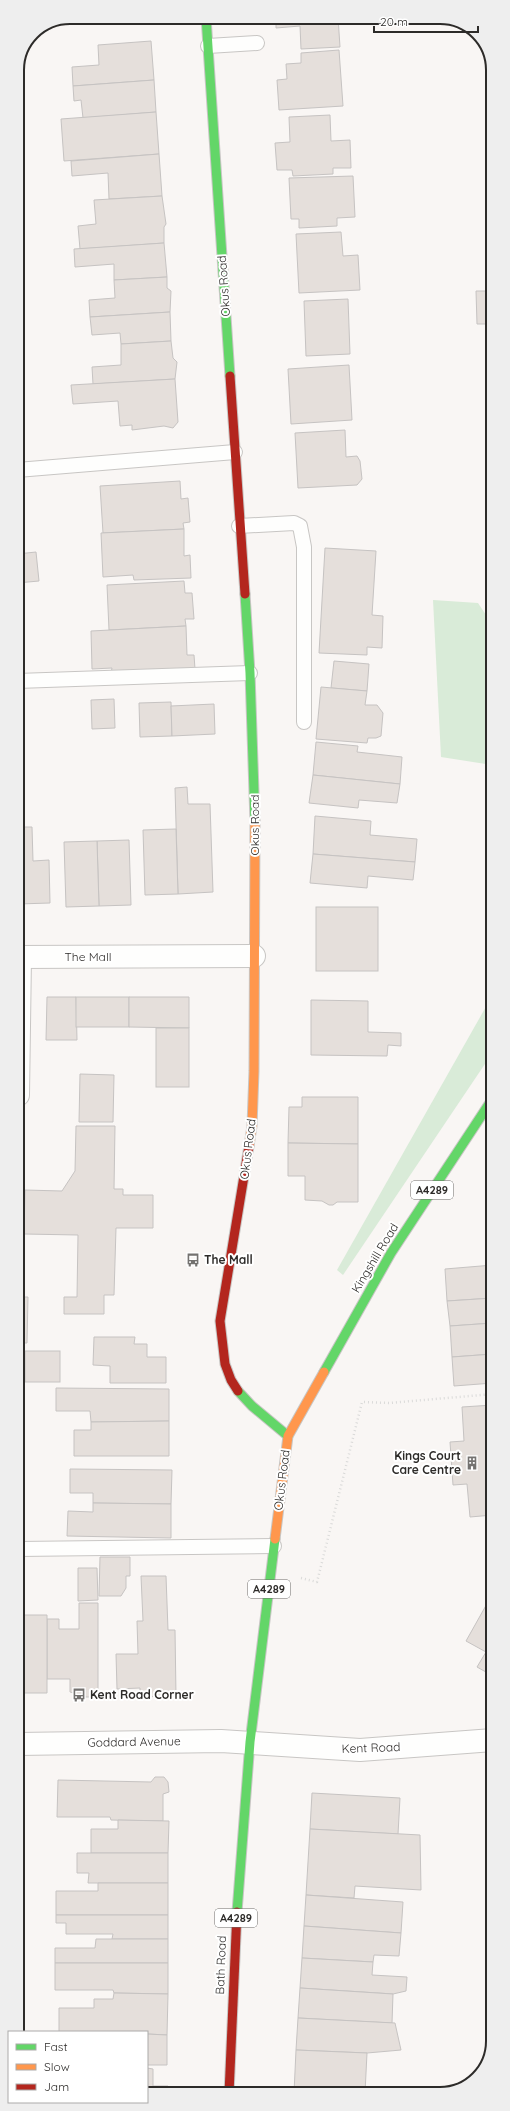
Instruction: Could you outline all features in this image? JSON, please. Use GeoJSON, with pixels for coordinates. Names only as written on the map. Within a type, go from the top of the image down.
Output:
{"type":"FeatureCollection","features":[{"type":"Feature","properties":{"kind":"street","name":"Okus Road"},"geometry":{"type":"LineString","coordinates":[[206,24],[250,673],[255,814],[254,1071],[252,1126],[220,1322],[221,1344],[224,1362],[235,1388],[288,1436],[250,1742]]}},
{"type":"Feature","properties":{"kind":"street","name":"The Mall"},"geometry":{"type":"LineString","coordinates":[[24,957],[254,956]]}},
{"type":"Feature","properties":{"kind":"street","name":"Kingshill Road"},"geometry":{"type":"LineString","coordinates":[[288,1436],[391,1253],[486,1107]]}},
{"type":"Feature","properties":{"kind":"street","name":"Kent Road"},"geometry":{"type":"LineString","coordinates":[[250,1742],[360,1750],[486,1741]]}},
{"type":"Feature","properties":{"kind":"street","name":"Goddard Avenue"},"geometry":{"type":"LineString","coordinates":[[24,1744],[250,1742]]}},
{"type":"Feature","properties":{"kind":"street","name":"Bath Road"},"geometry":{"type":"LineString","coordinates":[[229,2087],[235,1931],[250,1742]]}},
{"type":"Feature","properties":{"kind":"lane"},"geometry":{"type":"LineString","coordinates":[[208,46],[256,43]]}},
{"type":"Feature","properties":{"kind":"lane"},"geometry":{"type":"LineString","coordinates":[[24,469],[235,452]]}},
{"type":"Feature","properties":{"kind":"lane"},"geometry":{"type":"LineString","coordinates":[[239,526],[294,523],[300,526],[304,547],[304,722]]}},
{"type":"Feature","properties":{"kind":"lane"},"geometry":{"type":"LineString","coordinates":[[24,681],[250,673]]}},
{"type":"Feature","properties":{"kind":"lane"},"geometry":{"type":"LineString","coordinates":[[24,1548],[274,1546]]}},
{"type":"Feature","properties":{"kind":"path"},"geometry":{"type":"LineString","coordinates":[[271,1571],[317,1582],[362,1402],[389,1403],[486,1395]]}},
{"type":"Feature","properties":{"kind":"green space"},"geometry":{"type":"Polygon","coordinates":[[[433,600],[478,603],[486,615],[486,764],[441,757],[433,600]]]}},
{"type":"Feature","properties":{"kind":"green space"},"geometry":{"type":"Polygon","coordinates":[[[486,1007],[486,1062],[343,1275],[337,1270],[486,1007]]]}},
{"type":"Feature","properties":{"kind":"building"},"geometry":{"type":"Polygon","coordinates":[[[276,24],[338,24],[340,47],[301,49],[300,26],[276,28],[276,24]]]}},
{"type":"Feature","properties":{"kind":"building"},"geometry":{"type":"Polygon","coordinates":[[[151,41],[154,80],[73,86],[72,67],[99,65],[98,45],[151,41]]]}},
{"type":"Feature","properties":{"kind":"building"},"geometry":{"type":"Polygon","coordinates":[[[339,50],[343,106],[279,110],[277,80],[287,79],[286,64],[301,63],[301,53],[339,50]]]}},
{"type":"Feature","properties":{"kind":"building"},"geometry":{"type":"Polygon","coordinates":[[[154,80],[156,112],[83,118],[81,100],[74,101],[73,86],[154,80]]]}},
{"type":"Feature","properties":{"kind":"building"},"geometry":{"type":"Polygon","coordinates":[[[156,112],[159,154],[64,161],[61,119],[156,112]]]}},
{"type":"Feature","properties":{"kind":"building"},"geometry":{"type":"Polygon","coordinates":[[[330,115],[331,141],[350,140],[351,168],[333,168],[333,174],[293,176],[292,170],[277,170],[275,143],[290,142],[289,117],[330,115]]]}},
{"type":"Feature","properties":{"kind":"building"},"geometry":{"type":"Polygon","coordinates":[[[159,154],[162,196],[109,199],[108,173],[72,176],[71,161],[159,154]]]}},
{"type":"Feature","properties":{"kind":"building"},"geometry":{"type":"Polygon","coordinates":[[[353,176],[355,217],[337,218],[337,226],[299,228],[299,219],[291,219],[289,178],[353,176]]]}},
{"type":"Feature","properties":{"kind":"building"},"geometry":{"type":"Polygon","coordinates":[[[162,196],[166,224],[164,227],[164,243],[80,249],[78,226],[96,224],[94,200],[162,196]]]}},
{"type":"Feature","properties":{"kind":"building"},"geometry":{"type":"Polygon","coordinates":[[[341,232],[343,256],[358,255],[360,290],[299,293],[296,234],[341,232]]]}},
{"type":"Feature","properties":{"kind":"building"},"geometry":{"type":"Polygon","coordinates":[[[164,243],[167,277],[114,280],[114,264],[75,267],[74,249],[164,243]]]}},
{"type":"Feature","properties":{"kind":"building"},"geometry":{"type":"Polygon","coordinates":[[[167,277],[167,288],[171,291],[170,312],[90,317],[89,300],[115,298],[114,280],[167,277]]]}},
{"type":"Feature","properties":{"kind":"building"},"geometry":{"type":"Polygon","coordinates":[[[476,291],[486,291],[486,324],[477,324],[476,291]]]}},
{"type":"Feature","properties":{"kind":"building"},"geometry":{"type":"Polygon","coordinates":[[[348,299],[350,354],[306,356],[304,301],[348,299]]]}},
{"type":"Feature","properties":{"kind":"building"},"geometry":{"type":"Polygon","coordinates":[[[170,312],[171,341],[121,344],[120,333],[92,335],[90,317],[170,312]]]}},
{"type":"Feature","properties":{"kind":"building"},"geometry":{"type":"Polygon","coordinates":[[[171,341],[173,358],[177,362],[175,379],[93,384],[92,367],[121,365],[121,344],[171,341]]]}},
{"type":"Feature","properties":{"kind":"building"},"geometry":{"type":"Polygon","coordinates":[[[349,365],[352,420],[291,424],[288,369],[349,365]]]}},
{"type":"Feature","properties":{"kind":"building"},"geometry":{"type":"Polygon","coordinates":[[[175,379],[178,422],[173,428],[164,426],[132,430],[132,425],[120,426],[118,401],[73,404],[71,385],[175,379]]]}},
{"type":"Feature","properties":{"kind":"building"},"geometry":{"type":"Polygon","coordinates":[[[345,430],[346,457],[357,456],[360,461],[362,479],[357,485],[298,488],[295,433],[345,430]]]}},
{"type":"Feature","properties":{"kind":"building"},"geometry":{"type":"Polygon","coordinates":[[[180,481],[181,499],[188,498],[190,522],[183,523],[184,529],[103,533],[100,486],[180,481]]]}},
{"type":"Feature","properties":{"kind":"building"},"geometry":{"type":"Polygon","coordinates":[[[184,529],[184,556],[190,555],[191,578],[134,580],[133,575],[103,577],[101,533],[184,529]]]}},
{"type":"Feature","properties":{"kind":"building"},"geometry":{"type":"Polygon","coordinates":[[[325,548],[376,551],[372,615],[383,616],[382,648],[367,647],[367,655],[319,653],[325,548]]]}},
{"type":"Feature","properties":{"kind":"building"},"geometry":{"type":"Polygon","coordinates":[[[36,552],[39,581],[24,582],[24,553],[36,552]]]}},
{"type":"Feature","properties":{"kind":"building"},"geometry":{"type":"Polygon","coordinates":[[[184,581],[185,593],[192,593],[194,619],[185,619],[186,626],[109,630],[107,585],[184,581]]]}},
{"type":"Feature","properties":{"kind":"building"},"geometry":{"type":"Polygon","coordinates":[[[186,626],[187,655],[194,655],[195,669],[111,673],[112,668],[92,669],[91,631],[186,626]]]}},
{"type":"Feature","properties":{"kind":"building"},"geometry":{"type":"Polygon","coordinates":[[[334,661],[369,664],[367,691],[331,688],[334,661]]]}},
{"type":"Feature","properties":{"kind":"building"},"geometry":{"type":"Polygon","coordinates":[[[321,687],[367,691],[365,705],[377,705],[383,713],[381,736],[376,738],[368,738],[367,743],[316,739],[321,687]]]}},
{"type":"Feature","properties":{"kind":"building"},"geometry":{"type":"Polygon","coordinates":[[[114,699],[115,728],[92,729],[91,700],[114,699]]]}},
{"type":"Feature","properties":{"kind":"building"},"geometry":{"type":"Polygon","coordinates":[[[171,702],[172,736],[140,737],[139,703],[171,702]]]}},
{"type":"Feature","properties":{"kind":"building"},"geometry":{"type":"Polygon","coordinates":[[[214,704],[215,734],[172,736],[171,706],[214,704]]]}},
{"type":"Feature","properties":{"kind":"building"},"geometry":{"type":"Polygon","coordinates":[[[316,742],[358,746],[357,752],[402,757],[400,784],[313,775],[316,742]]]}},
{"type":"Feature","properties":{"kind":"building"},"geometry":{"type":"Polygon","coordinates":[[[313,775],[400,784],[397,803],[359,800],[358,808],[309,803],[313,775]]]}},
{"type":"Feature","properties":{"kind":"building"},"geometry":{"type":"Polygon","coordinates":[[[187,787],[188,804],[210,804],[213,892],[178,894],[175,788],[187,787]]]}},
{"type":"Feature","properties":{"kind":"building"},"geometry":{"type":"Polygon","coordinates":[[[315,816],[371,821],[370,835],[417,839],[415,862],[313,854],[315,816]]]}},
{"type":"Feature","properties":{"kind":"building"},"geometry":{"type":"Polygon","coordinates":[[[24,827],[32,827],[33,861],[49,860],[50,903],[24,904],[24,827]]]}},
{"type":"Feature","properties":{"kind":"building"},"geometry":{"type":"Polygon","coordinates":[[[176,829],[178,894],[145,895],[143,830],[176,829]]]}},
{"type":"Feature","properties":{"kind":"building"},"geometry":{"type":"Polygon","coordinates":[[[129,840],[131,905],[99,906],[97,841],[129,840]]]}},
{"type":"Feature","properties":{"kind":"building"},"geometry":{"type":"Polygon","coordinates":[[[97,841],[99,906],[66,907],[64,842],[97,841]]]}},
{"type":"Feature","properties":{"kind":"building"},"geometry":{"type":"Polygon","coordinates":[[[313,854],[415,862],[413,880],[368,876],[367,888],[310,883],[313,854]]]}},
{"type":"Feature","properties":{"kind":"building"},"geometry":{"type":"Polygon","coordinates":[[[316,907],[378,907],[378,971],[316,971],[316,907]]]}},
{"type":"Feature","properties":{"kind":"building"},"geometry":{"type":"Polygon","coordinates":[[[47,997],[76,997],[77,1040],[46,1040],[47,997]]]}},
{"type":"Feature","properties":{"kind":"building"},"geometry":{"type":"Polygon","coordinates":[[[76,997],[129,997],[129,1027],[76,1027],[76,997]]]}},
{"type":"Feature","properties":{"kind":"building"},"geometry":{"type":"Polygon","coordinates":[[[129,997],[189,997],[189,1028],[129,1027],[129,997]]]}},
{"type":"Feature","properties":{"kind":"building"},"geometry":{"type":"Polygon","coordinates":[[[311,1000],[368,1001],[368,1032],[401,1033],[401,1046],[388,1045],[387,1056],[311,1055],[311,1000]]]}},
{"type":"Feature","properties":{"kind":"building"},"geometry":{"type":"Polygon","coordinates":[[[156,1028],[189,1028],[189,1087],[156,1087],[156,1028]]]}},
{"type":"Feature","properties":{"kind":"building"},"geometry":{"type":"Polygon","coordinates":[[[80,1074],[114,1075],[113,1122],[79,1122],[80,1074]]]}},
{"type":"Feature","properties":{"kind":"building"},"geometry":{"type":"Polygon","coordinates":[[[302,1097],[358,1097],[358,1144],[288,1143],[289,1107],[302,1107],[302,1097]]]}},
{"type":"Feature","properties":{"kind":"building"},"geometry":{"type":"Polygon","coordinates":[[[76,1126],[115,1126],[114,1189],[123,1189],[123,1195],[153,1195],[153,1228],[116,1228],[114,1295],[104,1295],[104,1314],[64,1314],[64,1297],[77,1297],[78,1235],[24,1234],[25,1190],[62,1191],[75,1171],[76,1126]]]}},
{"type":"Feature","properties":{"kind":"building"},"geometry":{"type":"Polygon","coordinates":[[[288,1143],[358,1144],[358,1202],[337,1202],[333,1205],[329,1205],[322,1201],[305,1200],[305,1176],[288,1176],[288,1143]]]}},
{"type":"Feature","properties":{"kind":"building"},"geometry":{"type":"Polygon","coordinates":[[[486,1266],[486,1298],[447,1301],[445,1269],[486,1266]]]}},
{"type":"Feature","properties":{"kind":"building"},"geometry":{"type":"Polygon","coordinates":[[[24,1297],[28,1297],[27,1343],[24,1343],[24,1297]]]}},
{"type":"Feature","properties":{"kind":"building"},"geometry":{"type":"Polygon","coordinates":[[[486,1298],[486,1323],[450,1326],[447,1301],[486,1298]]]}},
{"type":"Feature","properties":{"kind":"building"},"geometry":{"type":"Polygon","coordinates":[[[486,1323],[486,1355],[452,1357],[450,1326],[486,1323]]]}},
{"type":"Feature","properties":{"kind":"building"},"geometry":{"type":"Polygon","coordinates":[[[94,1337],[135,1337],[134,1344],[147,1344],[147,1357],[166,1357],[166,1383],[110,1383],[110,1366],[93,1365],[94,1337]]]}},
{"type":"Feature","properties":{"kind":"building"},"geometry":{"type":"Polygon","coordinates":[[[25,1351],[60,1351],[60,1382],[25,1382],[25,1351]]]}},
{"type":"Feature","properties":{"kind":"building"},"geometry":{"type":"Polygon","coordinates":[[[486,1355],[486,1384],[454,1386],[452,1357],[486,1355]]]}},
{"type":"Feature","properties":{"kind":"building"},"geometry":{"type":"Polygon","coordinates":[[[56,1388],[169,1389],[169,1421],[91,1422],[90,1411],[56,1411],[56,1388]]]}},
{"type":"Feature","properties":{"kind":"building","name":"Kings Court Care Centre"},"geometry":{"type":"Polygon","coordinates":[[[486,1405],[486,1516],[470,1517],[467,1484],[453,1485],[450,1442],[464,1441],[462,1407],[486,1405]]]}},
{"type":"Feature","properties":{"kind":"building"},"geometry":{"type":"Polygon","coordinates":[[[169,1421],[169,1456],[74,1456],[74,1430],[91,1430],[91,1422],[169,1421]]]}},
{"type":"Feature","properties":{"kind":"building"},"geometry":{"type":"Polygon","coordinates":[[[70,1469],[172,1470],[171,1504],[93,1503],[93,1493],[70,1493],[70,1469]]]}},
{"type":"Feature","properties":{"kind":"building"},"geometry":{"type":"Polygon","coordinates":[[[93,1503],[171,1504],[171,1538],[67,1536],[68,1511],[93,1512],[93,1503]]]}},
{"type":"Feature","properties":{"kind":"building"},"geometry":{"type":"Polygon","coordinates":[[[100,1557],[130,1557],[130,1576],[126,1576],[126,1588],[121,1596],[99,1596],[100,1557]]]}},
{"type":"Feature","properties":{"kind":"building"},"geometry":{"type":"Polygon","coordinates":[[[78,1568],[97,1568],[98,1600],[78,1601],[78,1568]]]}},
{"type":"Feature","properties":{"kind":"building"},"geometry":{"type":"Polygon","coordinates":[[[141,1576],[166,1576],[168,1630],[175,1630],[176,1696],[140,1697],[140,1688],[117,1689],[116,1654],[138,1654],[137,1621],[143,1621],[141,1576]]]}},
{"type":"Feature","properties":{"kind":"building"},"geometry":{"type":"Polygon","coordinates":[[[79,1603],[98,1603],[98,1691],[92,1692],[93,1697],[74,1697],[74,1693],[70,1692],[70,1679],[47,1679],[47,1619],[59,1619],[59,1629],[79,1629],[79,1603]]]}},
{"type":"Feature","properties":{"kind":"building"},"geometry":{"type":"Polygon","coordinates":[[[486,1605],[486,1652],[466,1641],[486,1605]]]}},
{"type":"Feature","properties":{"kind":"building"},"geometry":{"type":"Polygon","coordinates":[[[24,1615],[47,1615],[47,1693],[24,1693],[24,1615]]]}},
{"type":"Feature","properties":{"kind":"building"},"geometry":{"type":"Polygon","coordinates":[[[486,1652],[486,1672],[477,1667],[486,1652]]]}},
{"type":"Feature","properties":{"kind":"building"},"geometry":{"type":"Polygon","coordinates":[[[155,1777],[164,1777],[168,1782],[169,1792],[163,1794],[163,1821],[111,1820],[110,1817],[57,1817],[58,1780],[151,1782],[155,1777]]]}},
{"type":"Feature","properties":{"kind":"building"},"geometry":{"type":"Polygon","coordinates":[[[312,1793],[400,1798],[398,1834],[310,1829],[312,1793]]]}},
{"type":"Feature","properties":{"kind":"building"},"geometry":{"type":"Polygon","coordinates":[[[118,1820],[169,1821],[168,1853],[91,1853],[91,1829],[118,1829],[118,1820]]]}},
{"type":"Feature","properties":{"kind":"building"},"geometry":{"type":"Polygon","coordinates":[[[310,1829],[420,1835],[421,1890],[355,1886],[354,1898],[306,1895],[310,1829]]]}},
{"type":"Feature","properties":{"kind":"building"},"geometry":{"type":"Polygon","coordinates":[[[77,1853],[168,1853],[168,1883],[88,1883],[89,1873],[77,1873],[77,1853]]]}},
{"type":"Feature","properties":{"kind":"building"},"geometry":{"type":"Polygon","coordinates":[[[98,1883],[168,1883],[168,1915],[56,1915],[56,1891],[98,1891],[98,1883]]]}},
{"type":"Feature","properties":{"kind":"building"},"geometry":{"type":"Polygon","coordinates":[[[306,1895],[403,1902],[401,1933],[304,1926],[306,1895]]]}},
{"type":"Feature","properties":{"kind":"building"},"geometry":{"type":"Polygon","coordinates":[[[56,1915],[168,1915],[168,1939],[112,1939],[113,1934],[66,1934],[66,1923],[56,1923],[56,1915]]]}},
{"type":"Feature","properties":{"kind":"building"},"geometry":{"type":"Polygon","coordinates":[[[304,1926],[401,1933],[399,1956],[374,1955],[373,1962],[302,1958],[304,1926]]]}},
{"type":"Feature","properties":{"kind":"building"},"geometry":{"type":"Polygon","coordinates":[[[96,1939],[168,1939],[168,1963],[55,1963],[55,1948],[95,1948],[96,1939]]]}},
{"type":"Feature","properties":{"kind":"building"},"geometry":{"type":"Polygon","coordinates":[[[302,1958],[373,1962],[372,1975],[407,1977],[406,1991],[393,1994],[300,1988],[302,1958]]]}},
{"type":"Feature","properties":{"kind":"building"},"geometry":{"type":"Polygon","coordinates":[[[55,1963],[168,1963],[168,1994],[114,1993],[113,1990],[55,1990],[55,1963]]]}},
{"type":"Feature","properties":{"kind":"building"},"geometry":{"type":"Polygon","coordinates":[[[300,1988],[393,1994],[392,2023],[298,2018],[300,1988]]]}},
{"type":"Feature","properties":{"kind":"building"},"geometry":{"type":"Polygon","coordinates":[[[114,1993],[168,1994],[167,2035],[148,2034],[148,2031],[59,2031],[59,2008],[94,2008],[94,1999],[113,1999],[114,1993]]]}},
{"type":"Feature","properties":{"kind":"building"},"geometry":{"type":"Polygon","coordinates":[[[298,2018],[395,2023],[401,2050],[367,2053],[296,2050],[298,2018]]]}},
{"type":"Feature","properties":{"kind":"building"},"geometry":{"type":"Polygon","coordinates":[[[148,2034],[167,2035],[167,2065],[148,2065],[148,2034]]]}},
{"type":"Feature","properties":{"kind":"building"},"geometry":{"type":"Polygon","coordinates":[[[296,2050],[367,2053],[365,2087],[294,2087],[296,2050]]]}},
{"type":"Feature","properties":{"kind":"building"},"geometry":{"type":"Polygon","coordinates":[[[148,2068],[153,2069],[153,2086],[168,2086],[148,2087],[148,2068]]]}},
{"type":"Feature","properties":{"kind":"traffic: fast"},"geometry":{"type":"LineString","coordinates":[[206,24],[230,376]]}},
{"type":"Feature","properties":{"kind":"traffic: fast"},"geometry":{"type":"LineString","coordinates":[[245,594],[250,673],[255,822]]}},
{"type":"Feature","properties":{"kind":"traffic: fast"},"geometry":{"type":"LineString","coordinates":[[324,1372],[391,1253],[486,1109]]}},
{"type":"Feature","properties":{"kind":"traffic: fast"},"geometry":{"type":"LineString","coordinates":[[238,1391],[252,1406],[288,1436]]}},
{"type":"Feature","properties":{"kind":"traffic: fast"},"geometry":{"type":"LineString","coordinates":[[237,1912],[250,1742],[275,1539]]}},
{"type":"Feature","properties":{"kind":"traffic: slow"},"geometry":{"type":"LineString","coordinates":[[249,1146],[252,1126],[254,1071],[255,822]]}},
{"type":"Feature","properties":{"kind":"traffic: slow"},"geometry":{"type":"LineString","coordinates":[[275,1539],[288,1436],[324,1372]]}},
{"type":"Feature","properties":{"kind":"traffic: jam"},"geometry":{"type":"LineString","coordinates":[[230,376],[245,594]]}},
{"type":"Feature","properties":{"kind":"traffic: jam"},"geometry":{"type":"LineString","coordinates":[[238,1391],[231,1380],[225,1364],[220,1321],[249,1146]]}},
{"type":"Feature","properties":{"kind":"traffic: jam"},"geometry":{"type":"LineString","coordinates":[[229,2087],[237,1912]]}},
{"type":"Feature","properties":{"kind":"place","name":"The Mall"},"geometry":{"type":"Point","coordinates":[193,1260]}},
{"type":"Feature","properties":{"kind":"place","name":"Kings Court Care Centre"},"geometry":{"type":"Point","coordinates":[472,1463]}},
{"type":"Feature","properties":{"kind":"place","name":"Kent Road Corner"},"geometry":{"type":"Point","coordinates":[79,1695]}}]}
